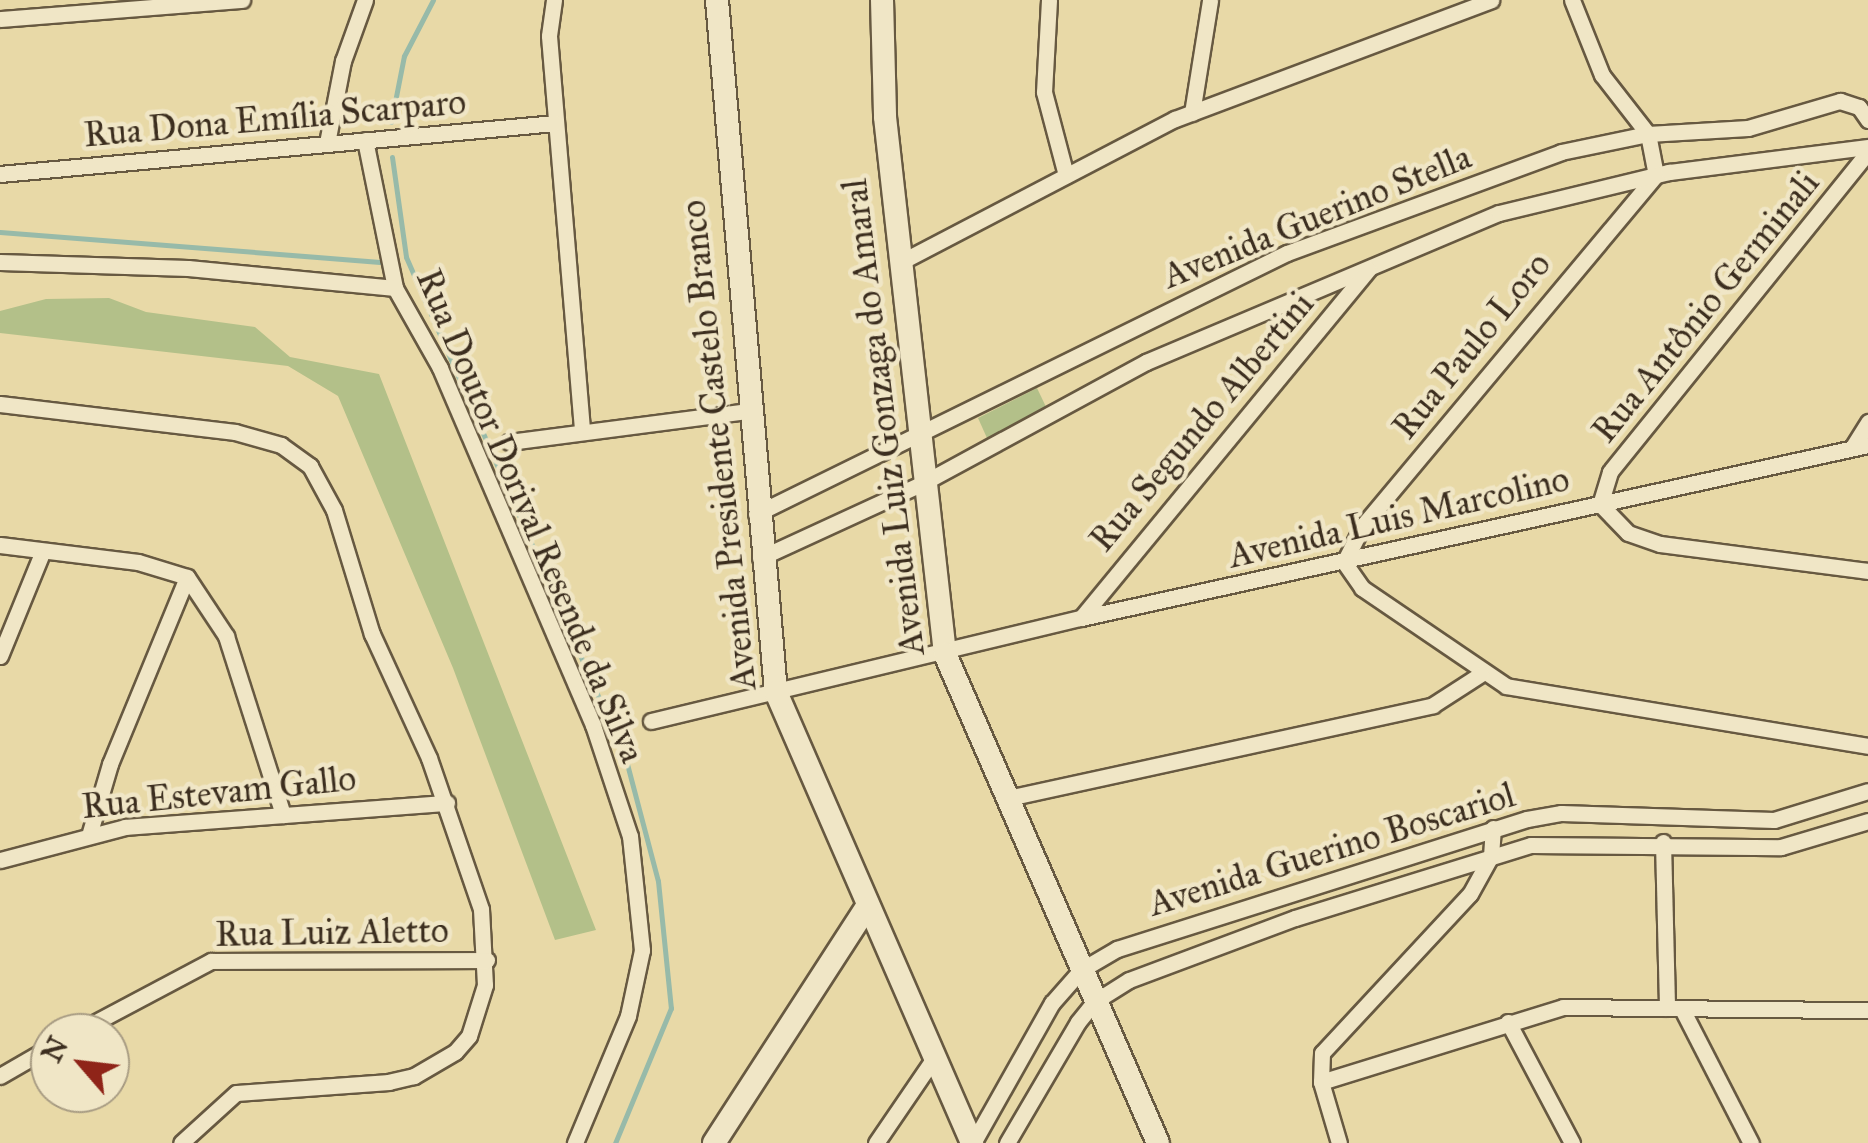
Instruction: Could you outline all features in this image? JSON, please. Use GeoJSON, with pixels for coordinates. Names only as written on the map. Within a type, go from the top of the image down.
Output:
{"type":"FeatureCollection","features":[{"type":"Feature","properties":{"kind":"street"},"geometry":{"type":"LineString","coordinates":[[0,19],[242,0]]}},
{"type":"Feature","properties":{"kind":"street"},"geometry":{"type":"LineString","coordinates":[[327,143],[340,74],[366,0]]}},
{"type":"Feature","properties":{"kind":"street"},"geometry":{"type":"LineString","coordinates":[[554,0],[548,36],[582,431]]}},
{"type":"Feature","properties":{"kind":"street","name":"Avenida Presidente Castelo Branco"},"geometry":{"type":"LineString","coordinates":[[717,0],[747,411],[776,692],[866,908],[972,1143]]}},
{"type":"Feature","properties":{"kind":"street","name":"Avenida Luiz Gonzaga do Amaral"},"geometry":{"type":"LineString","coordinates":[[882,0],[879,52],[918,438],[945,654],[1158,1143]]}},
{"type":"Feature","properties":{"kind":"street"},"geometry":{"type":"LineString","coordinates":[[1050,0],[1044,92],[1066,175]]}},
{"type":"Feature","properties":{"kind":"street"},"geometry":{"type":"LineString","coordinates":[[1192,113],[1210,0]]}},
{"type":"Feature","properties":{"kind":"street"},"geometry":{"type":"LineString","coordinates":[[900,262],[1192,113],[1491,0]]}},
{"type":"Feature","properties":{"kind":"street"},"geometry":{"type":"LineString","coordinates":[[1572,0],[1602,75],[1648,134],[1656,175]]}},
{"type":"Feature","properties":{"kind":"street","name":"Avenida Guerino Stella"},"geometry":{"type":"LineString","coordinates":[[756,514],[1287,254],[1561,152],[1648,134],[1748,128],[1840,101],[1858,107],[1868,120]]}},
{"type":"Feature","properties":{"kind":"street","name":"Rua Dona Emília Scarparo"},"geometry":{"type":"LineString","coordinates":[[0,174],[555,124]]}},
{"type":"Feature","properties":{"kind":"street","name":"Rua Doutor Dorival Resende da Silva"},"geometry":{"type":"LineString","coordinates":[[365,140],[395,288],[440,368],[593,725],[630,836],[642,950],[628,1016],[575,1143]]}},
{"type":"Feature","properties":{"kind":"street","name":"Avenida Guerino Stella"},"geometry":{"type":"LineString","coordinates":[[760,558],[923,483],[1146,362],[1499,213],[1656,175],[1868,150]]}},
{"type":"Feature","properties":{"kind":"street","name":"Rua Antônio Germinali"},"geometry":{"type":"LineString","coordinates":[[1600,504],[1610,472],[1868,150]]}},
{"type":"Feature","properties":{"kind":"street","name":"Rua Paulo Loro"},"geometry":{"type":"LineString","coordinates":[[1344,562],[1362,528],[1656,175]]}},
{"type":"Feature","properties":{"kind":"street"},"geometry":{"type":"LineString","coordinates":[[0,262],[188,268],[395,288]]}},
{"type":"Feature","properties":{"kind":"street","name":"Rua Segundo Albertini"},"geometry":{"type":"LineString","coordinates":[[1081,618],[1372,266]]}},
{"type":"Feature","properties":{"kind":"street"},"geometry":{"type":"LineString","coordinates":[[0,404],[235,432],[281,445],[310,466],[334,510],[380,654],[446,803],[478,894],[488,960],[469,1036],[438,1064],[389,1082],[236,1093],[181,1143]]}},
{"type":"Feature","properties":{"kind":"street"},"geometry":{"type":"LineString","coordinates":[[509,442],[747,411]]}},
{"type":"Feature","properties":{"kind":"street"},"geometry":{"type":"LineString","coordinates":[[1860,447],[1868,422]]}},
{"type":"Feature","properties":{"kind":"street","name":"Avenida Luis Marcolino"},"geometry":{"type":"LineString","coordinates":[[651,721],[945,654],[1081,618],[1860,447]]}},
{"type":"Feature","properties":{"kind":"street"},"geometry":{"type":"LineString","coordinates":[[1600,504],[1628,533],[1660,544],[1868,571]]}},
{"type":"Feature","properties":{"kind":"street"},"geometry":{"type":"LineString","coordinates":[[0,545],[138,562],[187,577],[226,636],[283,814]]}},
{"type":"Feature","properties":{"kind":"street"},"geometry":{"type":"LineString","coordinates":[[0,656],[42,553]]}},
{"type":"Feature","properties":{"kind":"street"},"geometry":{"type":"LineString","coordinates":[[1344,562],[1362,588],[1481,674],[1533,694],[1868,746]]}},
{"type":"Feature","properties":{"kind":"street"},"geometry":{"type":"LineString","coordinates":[[90,832],[110,764],[187,577]]}},
{"type":"Feature","properties":{"kind":"street"},"geometry":{"type":"LineString","coordinates":[[1008,798],[1433,705],[1481,674]]}},
{"type":"Feature","properties":{"kind":"street","name":"Avenida Guerino Boscariol"},"geometry":{"type":"LineString","coordinates":[[972,1143],[1052,1002],[1081,970],[1116,949],[1493,828],[1562,813],[1774,820],[1812,814],[1868,791]]}},
{"type":"Feature","properties":{"kind":"street","name":"Rua Estevam Gallo"},"geometry":{"type":"LineString","coordinates":[[0,860],[90,832],[446,803]]}},
{"type":"Feature","properties":{"kind":"street","name":"Avenida Guerino Boscariol"},"geometry":{"type":"LineString","coordinates":[[1007,1143],[1094,1002],[1129,980],[1295,918],[1531,844],[1663,842],[1782,846],[1868,822]]}},
{"type":"Feature","properties":{"kind":"street"},"geometry":{"type":"LineString","coordinates":[[1339,1143],[1321,1082],[1322,1053],[1470,894],[1491,856],[1493,828]]}},
{"type":"Feature","properties":{"kind":"street"},"geometry":{"type":"LineString","coordinates":[[1663,842],[1674,1008],[1751,1143]]}},
{"type":"Feature","properties":{"kind":"street"},"geometry":{"type":"LineString","coordinates":[[714,1143],[866,908]]}},
{"type":"Feature","properties":{"kind":"street","name":"Rua Luiz Aletto"},"geometry":{"type":"LineString","coordinates":[[113,1013],[211,961],[488,960]]}},
{"type":"Feature","properties":{"kind":"street"},"geometry":{"type":"LineString","coordinates":[[1321,1082],[1563,1007],[1868,1010]]}},
{"type":"Feature","properties":{"kind":"street"},"geometry":{"type":"LineString","coordinates":[[1508,1022],[1572,1143]]}},
{"type":"Feature","properties":{"kind":"street"},"geometry":{"type":"LineString","coordinates":[[876,1143],[934,1058]]}},
{"type":"Feature","properties":{"kind":"street"},"geometry":{"type":"LineString","coordinates":[[0,1076],[30,1059]]}},
{"type":"Feature","properties":{"kind":"green space"},"geometry":{"type":"Polygon","coordinates":[[[109,298],[146,312],[255,327],[290,357],[379,374],[596,930],[555,940],[453,668],[338,396],[288,366],[0,333],[0,311],[46,299],[109,298]]]}},
{"type":"Feature","properties":{"kind":"green space"},"geometry":{"type":"Polygon","coordinates":[[[1037,388],[1047,409],[987,438],[978,418],[1037,388]]]}},
{"type":"Feature","properties":{"kind":"waterway"},"geometry":{"type":"LineString","coordinates":[[391,122],[404,56],[433,0]]}},
{"type":"Feature","properties":{"kind":"waterway"},"geometry":{"type":"LineString","coordinates":[[392,157],[406,257],[626,760],[658,881],[671,1008],[615,1143]]}},
{"type":"Feature","properties":{"kind":"waterway"},"geometry":{"type":"LineString","coordinates":[[0,232],[380,262]]}}]}
